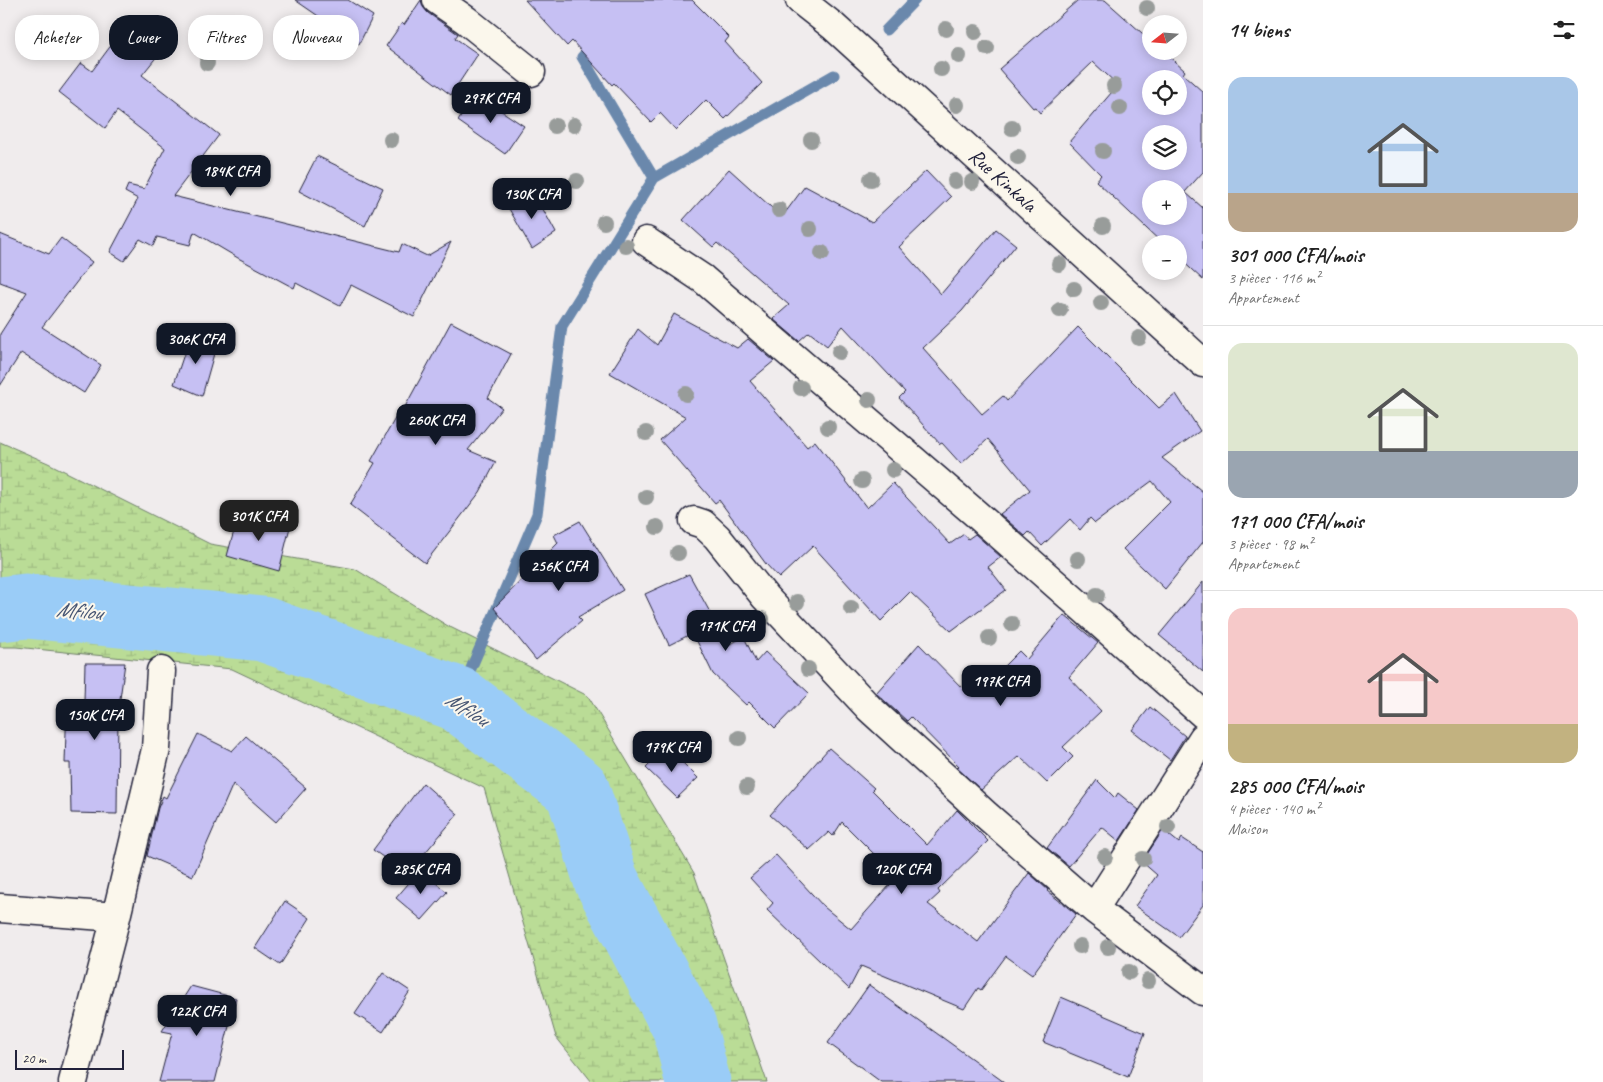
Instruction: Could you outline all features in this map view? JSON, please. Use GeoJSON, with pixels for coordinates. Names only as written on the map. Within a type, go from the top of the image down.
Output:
{"type":"FeatureCollection","features":[{"type":"Feature","properties":{"kind":"street"},"geometry":{"type":"LineString","coordinates":[[437,0],[466,20],[532,72]]}},
{"type":"Feature","properties":{"kind":"street","name":"Rue Kinkala"},"geometry":{"type":"LineString","coordinates":[[800,0],[841,33],[1203,362]]}},
{"type":"Feature","properties":{"kind":"street"},"geometry":{"type":"LineString","coordinates":[[646,240],[703,279],[975,513],[1203,714]]}},
{"type":"Feature","properties":{"kind":"street"},"geometry":{"type":"LineString","coordinates":[[694,522],[703,524],[717,537],[765,597],[869,708],[993,821],[1094,909],[1203,991]]}},
{"type":"Feature","properties":{"kind":"street"},"geometry":{"type":"LineString","coordinates":[[73,1082],[116,917],[156,750],[161,671]]}},
{"type":"Feature","properties":{"kind":"street"},"geometry":{"type":"LineString","coordinates":[[1094,909],[1203,738]]}},
{"type":"Feature","properties":{"kind":"street"},"geometry":{"type":"LineString","coordinates":[[0,908],[116,917]]}},
{"type":"Feature","properties":{"kind":"green space"},"geometry":{"type":"Polygon","coordinates":[[[0,442],[48,463],[210,544],[355,569],[448,626],[588,696],[694,873],[767,1082],[592,1082],[556,1037],[484,788],[232,669],[16,647],[0,647],[0,442]]]}},
{"type":"Feature","properties":{"kind":"building"},"geometry":{"type":"Polygon","coordinates":[[[295,0],[348,0],[373,16],[359,44],[359,15],[317,15],[295,0]]]}},
{"type":"Feature","properties":{"kind":"building"},"geometry":{"type":"Polygon","coordinates":[[[421,0],[423,7],[428,13],[458,34],[455,38],[478,54],[451,95],[386,46],[402,23],[404,25],[421,0]]]}},
{"type":"Feature","properties":{"kind":"building"},"geometry":{"type":"Polygon","coordinates":[[[525,0],[692,0],[729,37],[725,42],[762,83],[725,119],[706,100],[676,130],[660,113],[651,122],[614,83],[612,85],[572,41],[567,46],[525,0]]]}},
{"type":"Feature","properties":{"kind":"building"},"geometry":{"type":"Polygon","coordinates":[[[1078,0],[1105,0],[1142,33],[1142,60],[1173,60],[1184,70],[1142,70],[1142,115],[1187,115],[1187,78],[1203,92],[1203,172],[1187,190],[1187,180],[1142,180],[1142,224],[1096,181],[1101,175],[1069,142],[1118,85],[1093,62],[1040,113],[1035,107],[1033,108],[999,69],[1078,0]]]}},
{"type":"Feature","properties":{"kind":"building"},"geometry":{"type":"Polygon","coordinates":[[[109,48],[109,60],[154,60],[142,75],[219,135],[173,196],[399,252],[402,244],[427,256],[451,242],[414,317],[351,285],[340,306],[296,283],[294,288],[194,232],[190,245],[157,237],[153,246],[140,239],[124,261],[110,252],[138,199],[125,192],[128,185],[144,189],[165,148],[117,111],[105,128],[59,92],[81,63],[92,71],[109,48]]]}},
{"type":"Feature","properties":{"kind":"building"},"geometry":{"type":"Polygon","coordinates":[[[476,94],[524,126],[505,154],[458,121],[476,94]]]}},
{"type":"Feature","properties":{"kind":"building"},"geometry":{"type":"Polygon","coordinates":[[[317,156],[383,188],[365,226],[299,191],[317,156]]]}},
{"type":"Feature","properties":{"kind":"building"},"geometry":{"type":"Polygon","coordinates":[[[729,169],[782,217],[805,186],[872,222],[926,171],[951,197],[899,247],[941,294],[996,229],[1016,245],[962,311],[923,348],[982,414],[1003,396],[1007,401],[1078,327],[1159,408],[1176,394],[1200,431],[1162,458],[1203,492],[1203,542],[1165,589],[1123,549],[1170,502],[1152,481],[1095,523],[1090,518],[1080,530],[1070,519],[1042,546],[1029,532],[1025,536],[1000,514],[1030,490],[988,439],[961,464],[942,443],[940,444],[899,398],[905,392],[843,326],[827,346],[809,332],[799,341],[773,319],[789,305],[717,243],[713,247],[683,220],[729,169]]]}},
{"type":"Feature","properties":{"kind":"building"},"geometry":{"type":"Polygon","coordinates":[[[533,191],[556,233],[532,249],[508,207],[533,191]]]}},
{"type":"Feature","properties":{"kind":"building"},"geometry":{"type":"Polygon","coordinates":[[[1187,194],[1203,208],[1203,280],[1187,265],[1187,235],[1153,235],[1143,225],[1187,225],[1187,194]]]}},
{"type":"Feature","properties":{"kind":"building"},"geometry":{"type":"Polygon","coordinates":[[[0,234],[49,254],[61,238],[92,262],[42,327],[101,365],[84,393],[21,353],[0,386],[0,334],[27,292],[0,282],[0,234]]]}},
{"type":"Feature","properties":{"kind":"building"},"geometry":{"type":"Polygon","coordinates":[[[674,314],[737,348],[748,339],[774,361],[750,381],[807,447],[815,441],[867,508],[893,483],[950,544],[964,534],[968,539],[975,534],[1001,557],[988,567],[1006,590],[951,631],[910,592],[881,621],[813,546],[779,578],[766,564],[719,500],[715,503],[660,440],[686,417],[610,373],[638,329],[657,345],[674,314]]]}},
{"type":"Feature","properties":{"kind":"building"},"geometry":{"type":"Polygon","coordinates":[[[451,322],[511,354],[488,398],[502,408],[468,450],[496,462],[480,492],[425,563],[350,505],[375,463],[371,461],[397,415],[400,416],[451,322]]]}},
{"type":"Feature","properties":{"kind":"building"},"geometry":{"type":"Polygon","coordinates":[[[190,336],[217,343],[202,396],[174,384],[190,336]]]}},
{"type":"Feature","properties":{"kind":"building"},"geometry":{"type":"Polygon","coordinates":[[[239,513],[290,527],[279,571],[227,556],[239,513]]]}},
{"type":"Feature","properties":{"kind":"building"},"geometry":{"type":"Polygon","coordinates":[[[580,521],[623,590],[578,617],[582,621],[536,660],[494,608],[558,543],[554,535],[580,521]]]}},
{"type":"Feature","properties":{"kind":"building"},"geometry":{"type":"Polygon","coordinates":[[[689,574],[728,645],[744,637],[756,662],[765,652],[809,693],[775,728],[749,702],[746,705],[713,674],[693,633],[669,645],[645,594],[689,574]]]}},
{"type":"Feature","properties":{"kind":"building"},"geometry":{"type":"Polygon","coordinates":[[[1203,582],[1203,672],[1159,635],[1203,582]]]}},
{"type":"Feature","properties":{"kind":"building"},"geometry":{"type":"Polygon","coordinates":[[[1064,615],[1098,643],[1069,677],[1101,711],[1063,747],[1073,757],[1047,783],[1019,756],[981,790],[957,768],[959,766],[911,717],[907,721],[876,693],[919,644],[966,692],[979,680],[984,686],[1019,651],[1027,659],[1064,615]]]}},
{"type":"Feature","properties":{"kind":"building"},"geometry":{"type":"Polygon","coordinates":[[[85,663],[125,663],[118,713],[117,814],[71,813],[70,763],[65,763],[67,701],[84,701],[85,663]]]}},
{"type":"Feature","properties":{"kind":"building"},"geometry":{"type":"Polygon","coordinates":[[[1150,707],[1185,736],[1170,760],[1132,730],[1150,707]]]}},
{"type":"Feature","properties":{"kind":"building"},"geometry":{"type":"Polygon","coordinates":[[[198,734],[232,751],[246,736],[306,788],[276,822],[233,784],[193,876],[147,856],[158,808],[163,796],[166,798],[198,734]]]}},
{"type":"Feature","properties":{"kind":"building"},"geometry":{"type":"Polygon","coordinates":[[[667,747],[698,778],[677,798],[646,768],[667,747]]]}},
{"type":"Feature","properties":{"kind":"building"},"geometry":{"type":"Polygon","coordinates":[[[829,748],[874,788],[872,790],[927,845],[957,810],[988,841],[938,890],[940,893],[928,904],[978,942],[1029,873],[1047,891],[1076,914],[1032,975],[1006,956],[981,990],[978,988],[964,1009],[861,966],[849,989],[767,910],[773,903],[750,878],[776,855],[824,907],[851,929],[897,877],[842,822],[833,836],[829,832],[809,850],[770,815],[829,748]]]}},
{"type":"Feature","properties":{"kind":"building"},"geometry":{"type":"Polygon","coordinates":[[[1097,780],[1115,798],[1118,793],[1139,810],[1119,841],[1102,827],[1069,866],[1047,848],[1097,780]]]}},
{"type":"Feature","properties":{"kind":"building"},"geometry":{"type":"Polygon","coordinates":[[[423,783],[458,814],[407,874],[373,850],[423,783]]]}},
{"type":"Feature","properties":{"kind":"building"},"geometry":{"type":"Polygon","coordinates":[[[1163,830],[1179,843],[1182,838],[1203,852],[1203,905],[1179,937],[1135,906],[1157,875],[1142,862],[1163,830]]]}},
{"type":"Feature","properties":{"kind":"building"},"geometry":{"type":"Polygon","coordinates":[[[420,870],[447,892],[422,920],[396,898],[420,870]]]}},
{"type":"Feature","properties":{"kind":"building"},"geometry":{"type":"Polygon","coordinates":[[[285,901],[310,918],[280,965],[255,948],[285,901]]]}},
{"type":"Feature","properties":{"kind":"building"},"geometry":{"type":"Polygon","coordinates":[[[383,973],[410,991],[383,1032],[355,1014],[383,973]]]}},
{"type":"Feature","properties":{"kind":"building"},"geometry":{"type":"Polygon","coordinates":[[[869,985],[1004,1082],[881,1082],[828,1043],[869,985]]]}},
{"type":"Feature","properties":{"kind":"building"},"geometry":{"type":"Polygon","coordinates":[[[191,986],[236,998],[215,1082],[159,1082],[172,1033],[162,1031],[191,986]]]}},
{"type":"Feature","properties":{"kind":"building"},"geometry":{"type":"Polygon","coordinates":[[[1061,997],[1145,1033],[1128,1077],[1043,1042],[1061,997]]]}},
{"type":"Feature","properties":{"kind":"waterway"},"geometry":{"type":"LineString","coordinates":[[886,30],[915,0]]}},
{"type":"Feature","properties":{"kind":"waterway"},"geometry":{"type":"LineString","coordinates":[[458,699],[537,514],[562,326],[654,178],[582,57],[594,44]]}},
{"type":"Feature","properties":{"kind":"waterway"},"geometry":{"type":"LineString","coordinates":[[654,178],[834,75]]}},
{"type":"Feature","properties":{"kind":"waterway","name":"Mfilou"},"geometry":{"type":"LineString","coordinates":[[0,609],[26,606],[263,629],[458,699],[577,789],[606,880],[684,1026],[698,1082]]}}]}
